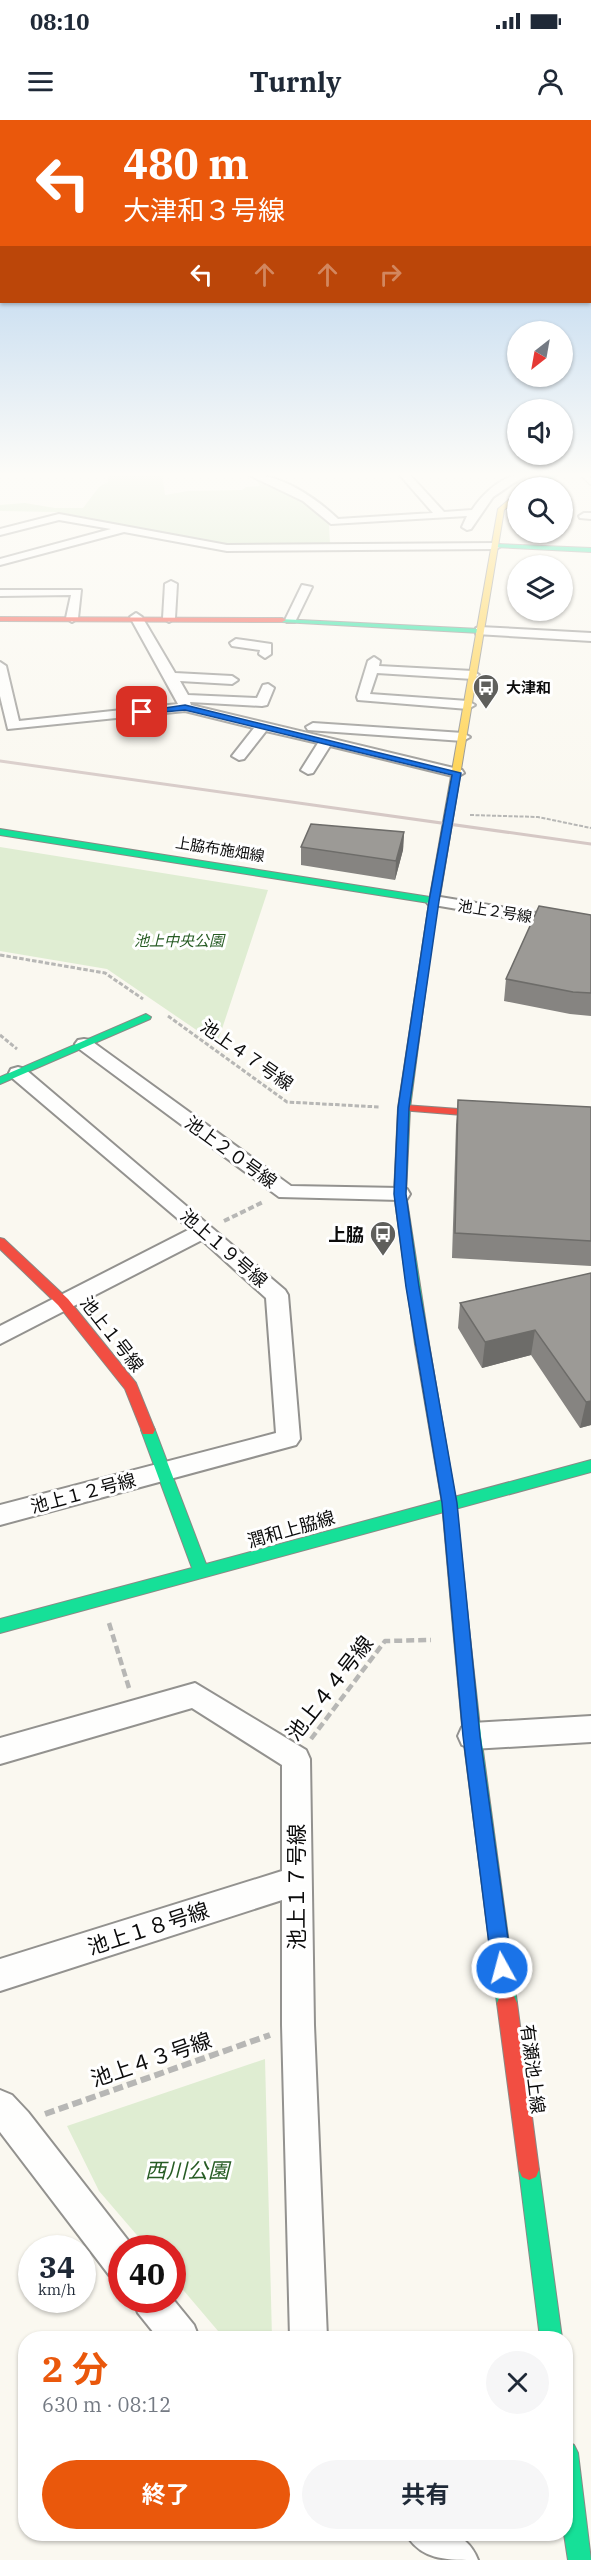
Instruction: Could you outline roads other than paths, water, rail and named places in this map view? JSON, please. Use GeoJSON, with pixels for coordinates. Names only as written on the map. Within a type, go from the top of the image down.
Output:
{"type":"FeatureCollection","features":[{"type":"Feature","properties":{"kind":"street"},"geometry":{"type":"LineString","coordinates":[[169,618],[171,588]]}},
{"type":"Feature","properties":{"kind":"street"},"geometry":{"type":"LineString","coordinates":[[291,621],[305,588]]}},
{"type":"Feature","properties":{"kind":"street","name":"有瀬池上線"},"geometry":{"type":"LineString","coordinates":[[488,588],[434,901],[404,1108],[400,1194],[449,1503],[472,1736],[549,2331]]}},
{"type":"Feature","properties":{"kind":"street"},"geometry":{"type":"LineString","coordinates":[[0,593],[77,592],[72,618]]}},
{"type":"Feature","properties":{"kind":"street"},"geometry":{"type":"LineString","coordinates":[[136,617],[184,702],[263,726],[457,773]]}},
{"type":"Feature","properties":{"kind":"street"},"geometry":{"type":"LineString","coordinates":[[0,619],[250,618],[591,637]]}},
{"type":"Feature","properties":{"kind":"street"},"geometry":{"type":"LineString","coordinates":[[250,618],[234,647],[267,647],[265,654]]}},
{"type":"Feature","properties":{"kind":"street"},"geometry":{"type":"LineString","coordinates":[[468,705],[363,698],[373,665],[473,675]]}},
{"type":"Feature","properties":{"kind":"street"},"geometry":{"type":"LineString","coordinates":[[0,666],[13,726],[184,702],[262,702],[268,687]]}},
{"type":"Feature","properties":{"kind":"street"},"geometry":{"type":"LineString","coordinates":[[171,677],[232,680]]}},
{"type":"Feature","properties":{"kind":"street"},"geometry":{"type":"LineString","coordinates":[[239,756],[263,726]]}},
{"type":"Feature","properties":{"kind":"street"},"geometry":{"type":"LineString","coordinates":[[292,733],[304,727],[463,737]]}},
{"type":"Feature","properties":{"kind":"street"},"geometry":{"type":"LineString","coordinates":[[308,770],[326,741]]}},
{"type":"Feature","properties":{"kind":"street","name":"上脇布施畑線"},"geometry":{"type":"LineString","coordinates":[[0,832],[434,901]]}},
{"type":"Feature","properties":{"kind":"street","name":"池上２号線"},"geometry":{"type":"LineString","coordinates":[[434,901],[591,927]]}},
{"type":"Feature","properties":{"kind":"street"},"geometry":{"type":"LineString","coordinates":[[9,1077],[150,1012]]}},
{"type":"Feature","properties":{"kind":"street","name":"池上２０号線"},"geometry":{"type":"LineString","coordinates":[[84,1044],[286,1192],[400,1194]]}},
{"type":"Feature","properties":{"kind":"street","name":"池上１９号線"},"geometry":{"type":"LineString","coordinates":[[9,1077],[204,1230],[277,1295],[288,1439],[165,1471]]}},
{"type":"Feature","properties":{"kind":"street"},"geometry":{"type":"LineString","coordinates":[[404,1108],[509,1116]]}},
{"type":"Feature","properties":{"kind":"street"},"geometry":{"type":"LineString","coordinates":[[0,1336],[204,1230]]}},
{"type":"Feature","properties":{"kind":"street","name":"池上１号線"},"geometry":{"type":"LineString","coordinates":[[0,1242],[63,1302],[131,1387],[165,1471],[201,1572]]}},
{"type":"Feature","properties":{"kind":"street","name":"潤和上脇線"},"geometry":{"type":"LineString","coordinates":[[0,1626],[103,1600],[449,1503],[591,1466]]}},
{"type":"Feature","properties":{"kind":"street","name":"池上１２号線"},"geometry":{"type":"LineString","coordinates":[[0,1515],[165,1471]]}},
{"type":"Feature","properties":{"kind":"street","name":"池上１７号線"},"geometry":{"type":"LineString","coordinates":[[0,1751],[195,1695],[296,1759],[298,2025],[309,2331]]}},
{"type":"Feature","properties":{"kind":"street"},"geometry":{"type":"LineString","coordinates":[[472,1736],[591,1729]]}},
{"type":"Feature","properties":{"kind":"street","name":"池上１８号線"},"geometry":{"type":"LineString","coordinates":[[0,1975],[296,1881]]}},
{"type":"Feature","properties":{"kind":"street"},"geometry":{"type":"LineString","coordinates":[[8,2116],[108,2244]]}},
{"type":"Feature","properties":{"kind":"street"},"geometry":{"type":"LineString","coordinates":[[161,2313],[175,2331]]}},
{"type":"Feature","properties":{"kind":"street"},"geometry":{"type":"LineString","coordinates":[[573,2511],[579,2560]]}},
{"type":"Feature","properties":{"kind":"street"},"geometry":{"type":"LineString","coordinates":[[435,2541],[458,2560]]}},
{"type":"Feature","properties":{"kind":"railway"},"geometry":{"type":"LineString","coordinates":[[0,761],[591,844]]}},
{"type":"Feature","properties":{"kind":"place","name":"大津和"},"geometry":{"type":"Point","coordinates":[486,710]}},
{"type":"Feature","properties":{"kind":"place","name":"上脇"},"geometry":{"type":"Point","coordinates":[383,1257]}},
{"type":"Feature","properties":{"kind":"park label","name":"池上中央公園"},"geometry":{"type":"Point","coordinates":[179,940]}},
{"type":"Feature","properties":{"kind":"park label","name":"西川公園"},"geometry":{"type":"Point","coordinates":[187,2170]}}]}
